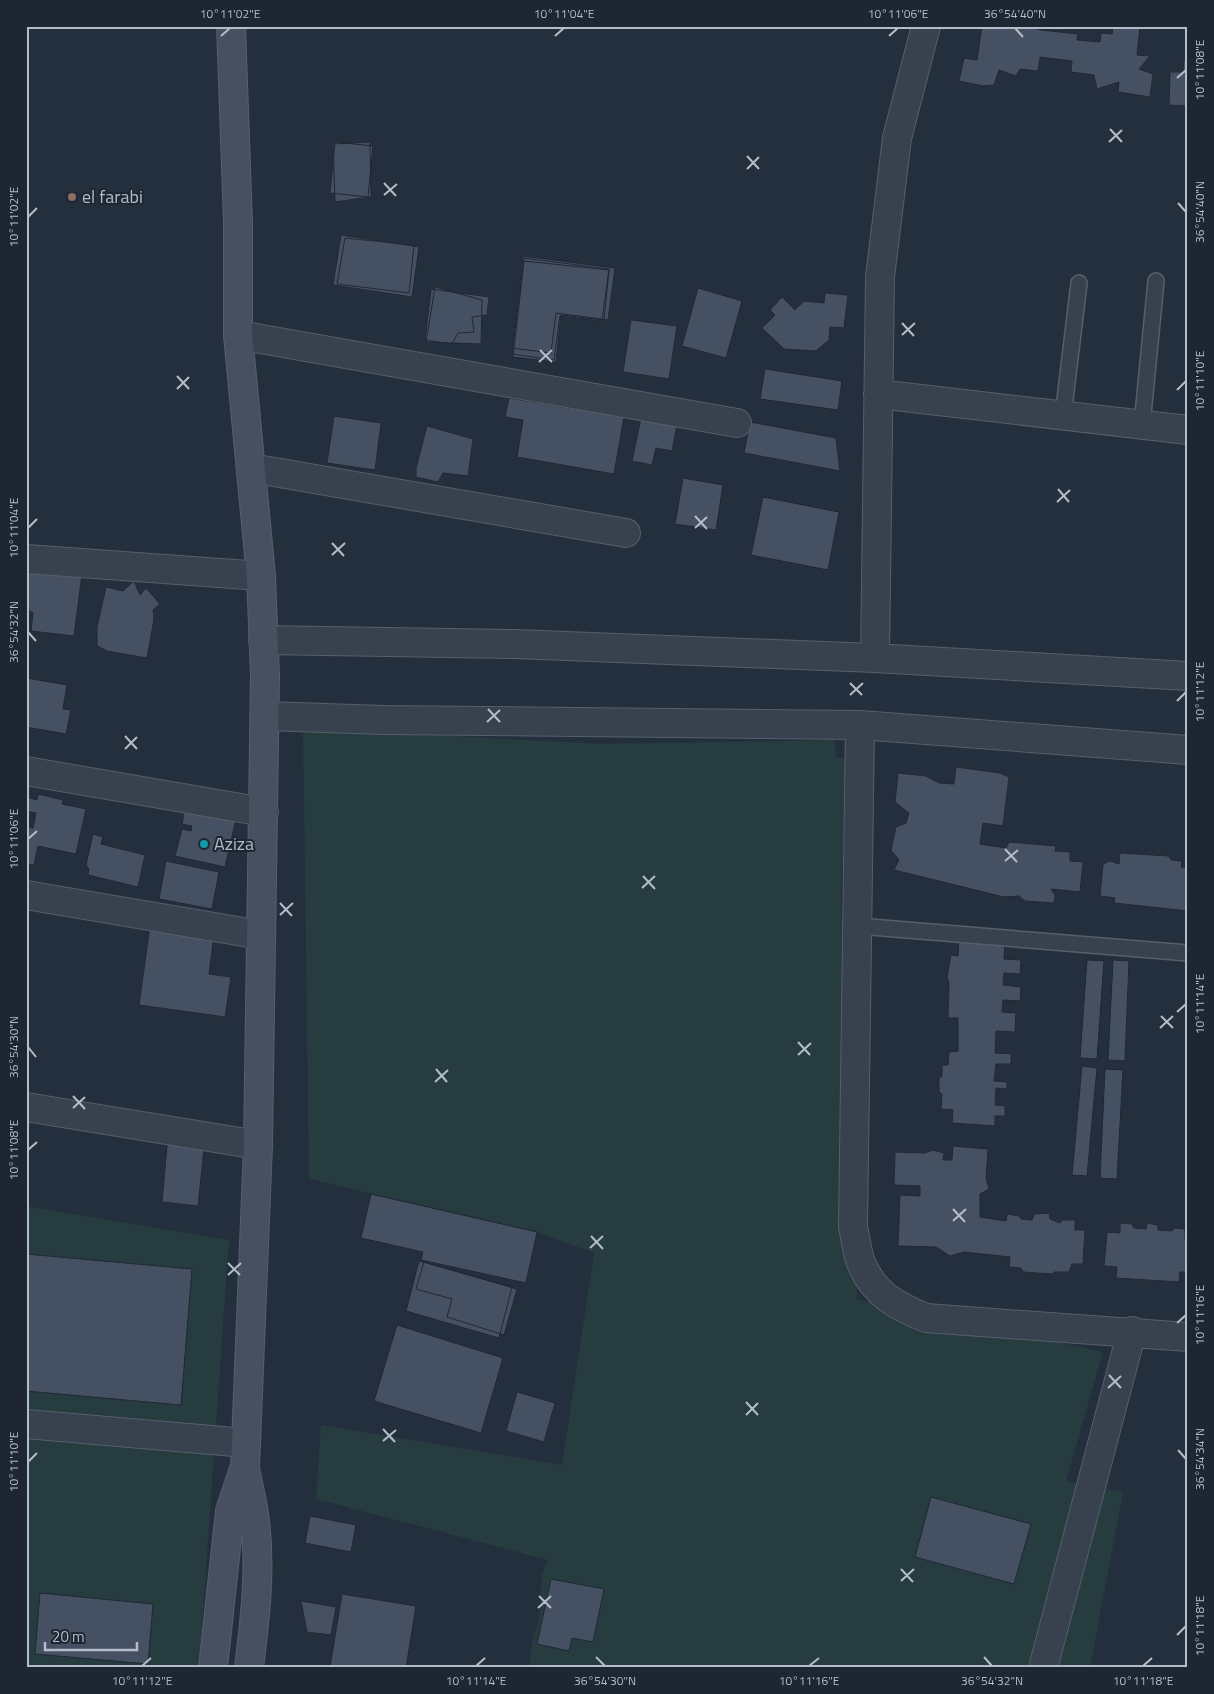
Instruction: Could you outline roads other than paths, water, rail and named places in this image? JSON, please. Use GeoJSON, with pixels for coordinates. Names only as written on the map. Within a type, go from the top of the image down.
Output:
{"type":"FeatureCollection","features":[{"type":"Feature","properties":{"kind":"street"},"geometry":{"type":"LineString","coordinates":[[230,26],[238,223],[238,336],[261,576],[265,716],[258,1145],[245,1455],[255,1520],[258,1555],[256,1607],[248,1668]]}},
{"type":"Feature","properties":{"kind":"street"},"geometry":{"type":"LineString","coordinates":[[875,658],[880,277],[897,138],[926,26]]}},
{"type":"Feature","properties":{"kind":"street"},"geometry":{"type":"LineString","coordinates":[[238,336],[737,423]]}},
{"type":"Feature","properties":{"kind":"street"},"geometry":{"type":"LineString","coordinates":[[878,394],[1188,430]]}},
{"type":"Feature","properties":{"kind":"street"},"geometry":{"type":"LineString","coordinates":[[251,468],[626,533]]}},
{"type":"Feature","properties":{"kind":"street"},"geometry":{"type":"LineString","coordinates":[[26,559],[261,576]]}},
{"type":"Feature","properties":{"kind":"street"},"geometry":{"type":"LineString","coordinates":[[263,640],[515,644],[875,658],[1188,676]]}},
{"type":"Feature","properties":{"kind":"street"},"geometry":{"type":"LineString","coordinates":[[265,716],[384,720],[860,725],[1188,750]]}},
{"type":"Feature","properties":{"kind":"street"},"geometry":{"type":"LineString","coordinates":[[860,725],[853,1227],[862,1265],[880,1293],[900,1307],[926,1318],[1132,1331],[1188,1337]]}},
{"type":"Feature","properties":{"kind":"street"},"geometry":{"type":"LineString","coordinates":[[26,771],[264,812]]}},
{"type":"Feature","properties":{"kind":"street"},"geometry":{"type":"LineString","coordinates":[[26,895],[261,935]]}},
{"type":"Feature","properties":{"kind":"street"},"geometry":{"type":"LineString","coordinates":[[26,1107],[258,1145]]}},
{"type":"Feature","properties":{"kind":"street"},"geometry":{"type":"LineString","coordinates":[[1043,1668],[1132,1331]]}},
{"type":"Feature","properties":{"kind":"street"},"geometry":{"type":"LineString","coordinates":[[26,1424],[245,1455]]}},
{"type":"Feature","properties":{"kind":"street"},"geometry":{"type":"LineString","coordinates":[[213,1668],[230,1511],[245,1455]]}},
{"type":"Feature","properties":{"kind":"lane"},"geometry":{"type":"LineString","coordinates":[[1142,425],[1156,281]]}},
{"type":"Feature","properties":{"kind":"lane"},"geometry":{"type":"LineString","coordinates":[[1063,416],[1079,283]]}},
{"type":"Feature","properties":{"kind":"lane"},"geometry":{"type":"LineString","coordinates":[[858,926],[1188,953]]}},
{"type":"Feature","properties":{"kind":"place","name":"el farabi"},"geometry":{"type":"Point","coordinates":[72,197]}},
{"type":"Feature","properties":{"kind":"place","name":"Aziza"},"geometry":{"type":"Point","coordinates":[204,844]}}]}
